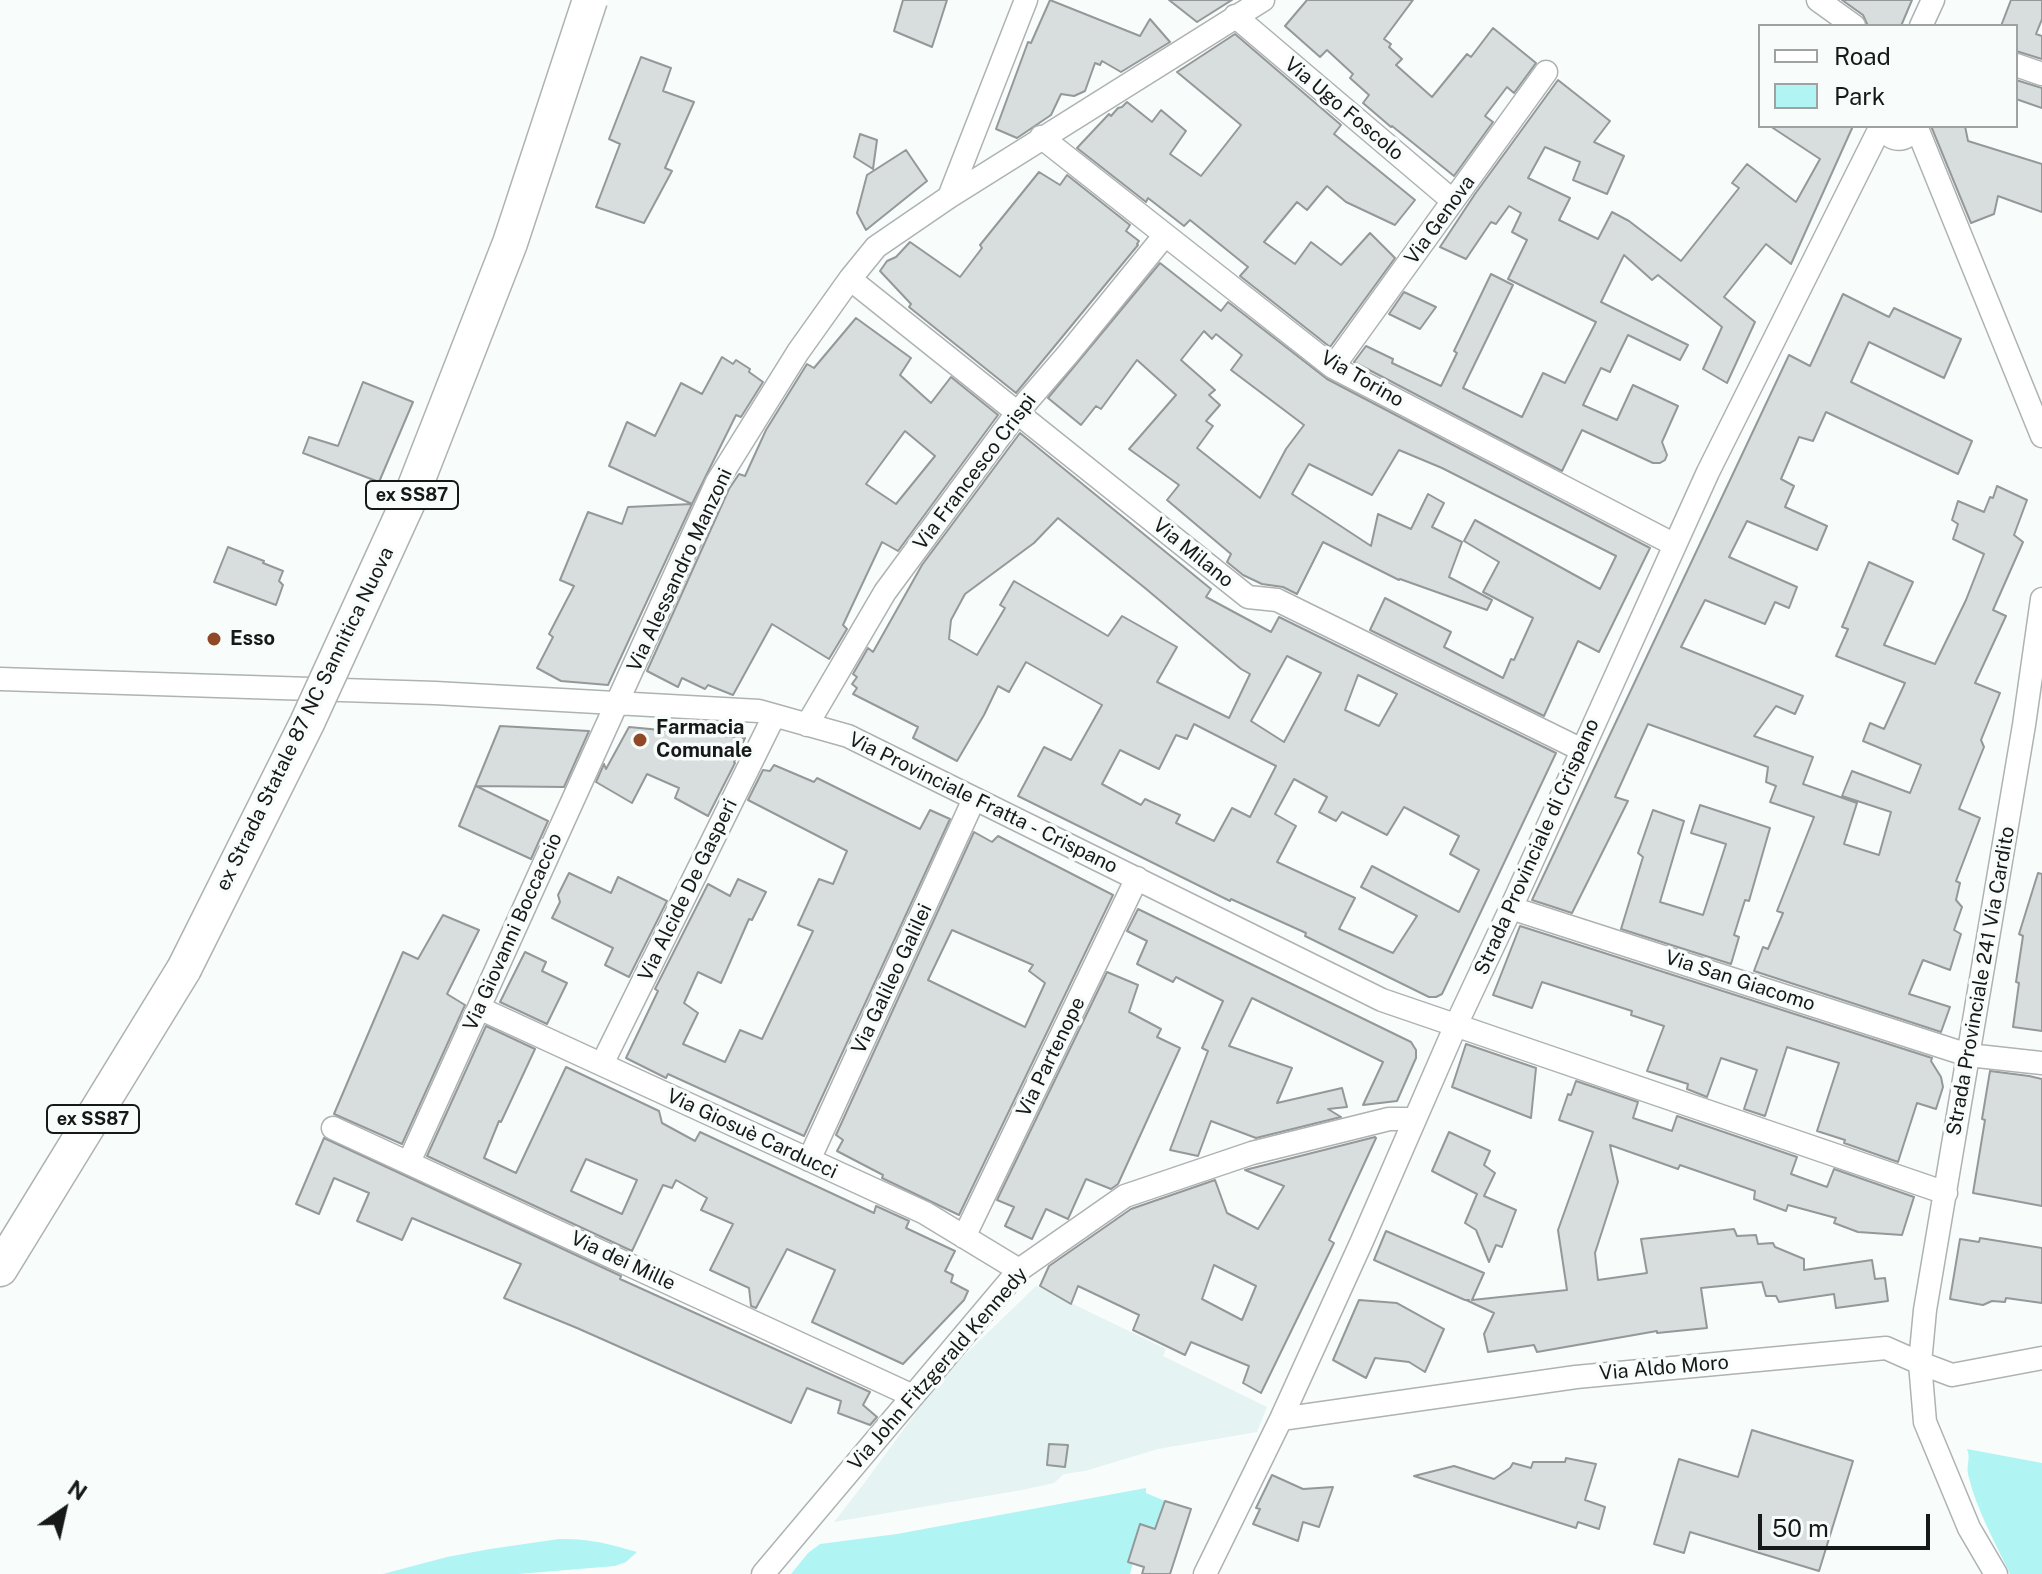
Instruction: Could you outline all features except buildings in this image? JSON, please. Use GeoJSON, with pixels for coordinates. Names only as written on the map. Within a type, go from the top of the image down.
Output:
{"type":"FeatureCollection","features":[{"type":"Feature","properties":{"kind":"highway","name":"ex Strada Statale 87 NC Sannitica Nuova"},"geometry":{"type":"LineString","coordinates":[[0,1269],[184,969],[307,723],[414,489],[510,243],[590,0]]}},
{"type":"Feature","properties":{"kind":"street"},"geometry":{"type":"LineString","coordinates":[[949,197],[1026,0]]}},
{"type":"Feature","properties":{"kind":"street","name":"Via Alessandro Manzoni"},"geometry":{"type":"LineString","coordinates":[[618,703],[717,482],[798,352],[876,247],[1041,137],[1263,0]]}},
{"type":"Feature","properties":{"kind":"street"},"geometry":{"type":"LineString","coordinates":[[1818,0],[1851,24]]}},
{"type":"Feature","properties":{"kind":"street"},"geometry":{"type":"LineString","coordinates":[[1922,24],[1933,0]]}},
{"type":"Feature","properties":{"kind":"street","name":"Via Ugo Foscolo"},"geometry":{"type":"LineString","coordinates":[[1235,16],[1453,201]]}},
{"type":"Feature","properties":{"kind":"street"},"geometry":{"type":"LineString","coordinates":[[2018,66],[2042,74]]}},
{"type":"Feature","properties":{"kind":"street","name":"Via Genova"},"geometry":{"type":"LineString","coordinates":[[1333,367],[1546,72]]}},
{"type":"Feature","properties":{"kind":"street","name":"Strada Provinciale di Crispano"},"geometry":{"type":"LineString","coordinates":[[1205,1574],[1281,1419],[1456,1025],[1708,472],[1881,128]]}},
{"type":"Feature","properties":{"kind":"street"},"geometry":{"type":"LineString","coordinates":[[1883,128],[1891,138],[1899,140],[1906,138],[1915,128]]}},
{"type":"Feature","properties":{"kind":"street"},"geometry":{"type":"LineString","coordinates":[[1917,128],[2042,436]]}},
{"type":"Feature","properties":{"kind":"street","name":"Via Torino"},"geometry":{"type":"LineString","coordinates":[[1041,137],[1333,367],[1675,545]]}},
{"type":"Feature","properties":{"kind":"street","name":"Via Francesco Crispi"},"geometry":{"type":"LineString","coordinates":[[807,725],[885,592],[1017,413],[1165,235]]}},
{"type":"Feature","properties":{"kind":"street","name":"Via Milano"},"geometry":{"type":"LineString","coordinates":[[850,279],[1248,597],[1277,600],[1582,750]]}},
{"type":"Feature","properties":{"kind":"street","name":"Strada Provinciale 241 Via Cardito"},"geometry":{"type":"LineString","coordinates":[[1990,1570],[1925,1422],[1920,1363],[1925,1310],[2024,725],[2042,599]]}},
{"type":"Feature","properties":{"kind":"street","name":"Via Provinciale Fratta - Crispano"},"geometry":{"type":"LineString","coordinates":[[0,679],[435,693],[759,711],[848,736],[1382,1000],[1946,1193]]}},
{"type":"Feature","properties":{"kind":"street","name":"Via Giovanni Boccaccio"},"geometry":{"type":"LineString","coordinates":[[409,1162],[618,703]]}},
{"type":"Feature","properties":{"kind":"street","name":"Via Alcide De Gasperi"},"geometry":{"type":"LineString","coordinates":[[602,1064],[774,716]]}},
{"type":"Feature","properties":{"kind":"street","name":"Via Galileo Galilei"},"geometry":{"type":"LineString","coordinates":[[809,1160],[974,799]]}},
{"type":"Feature","properties":{"kind":"street","name":"Via Partenope"},"geometry":{"type":"LineString","coordinates":[[964,1237],[1137,878]]}},
{"type":"Feature","properties":{"kind":"street","name":"Via San Giacomo"},"geometry":{"type":"LineString","coordinates":[[1511,908],[1968,1055],[2042,1063]]}},
{"type":"Feature","properties":{"kind":"street","name":"Via Giosuè Carducci"},"geometry":{"type":"LineString","coordinates":[[479,1008],[925,1213],[1019,1270]]}},
{"type":"Feature","properties":{"kind":"street","name":"Via John Fitzgerald Kennedy"},"geometry":{"type":"LineString","coordinates":[[763,1574],[1019,1270],[1125,1196],[1252,1153],[1389,1119],[1414,1119]]}},
{"type":"Feature","properties":{"kind":"street","name":"Via dei Mille"},"geometry":{"type":"LineString","coordinates":[[333,1128],[913,1396]]}},
{"type":"Feature","properties":{"kind":"street","name":"Via Aldo Moro"},"geometry":{"type":"LineString","coordinates":[[1281,1419],[1576,1377],[1886,1348],[1952,1375],[2042,1358]]}},
{"type":"Feature","properties":{"kind":"shaded area"},"geometry":{"type":"Polygon","coordinates":[[[1036,1286],[1166,1349],[1163,1356],[1267,1407],[1257,1432],[1158,1449],[1085,1471],[1064,1474],[1054,1483],[1022,1490],[834,1522],[942,1377],[1036,1286]]]}},
{"type":"Feature","properties":{"kind":"green space"},"geometry":{"type":"Polygon","coordinates":[[[1967,1449],[2042,1463],[2042,1574],[2010,1574],[1976,1500],[1968,1474],[1967,1449]]]}},
{"type":"Feature","properties":{"kind":"green space"},"geometry":{"type":"Polygon","coordinates":[[[1146,1488],[1146,1493],[1165,1501],[1155,1529],[1133,1563],[1130,1574],[791,1574],[820,1544],[897,1534],[1146,1488]]]}},
{"type":"Feature","properties":{"kind":"green space"},"geometry":{"type":"Polygon","coordinates":[[[559,1539],[599,1542],[637,1552],[626,1562],[615,1566],[518,1574],[383,1574],[447,1557],[559,1539]]]}},
{"type":"Feature","properties":{"kind":"place","name":"Esso"},"geometry":{"type":"Point","coordinates":[214,639]}},
{"type":"Feature","properties":{"kind":"place","name":"Farmacia Comunale"},"geometry":{"type":"Point","coordinates":[640,740]}}]}
